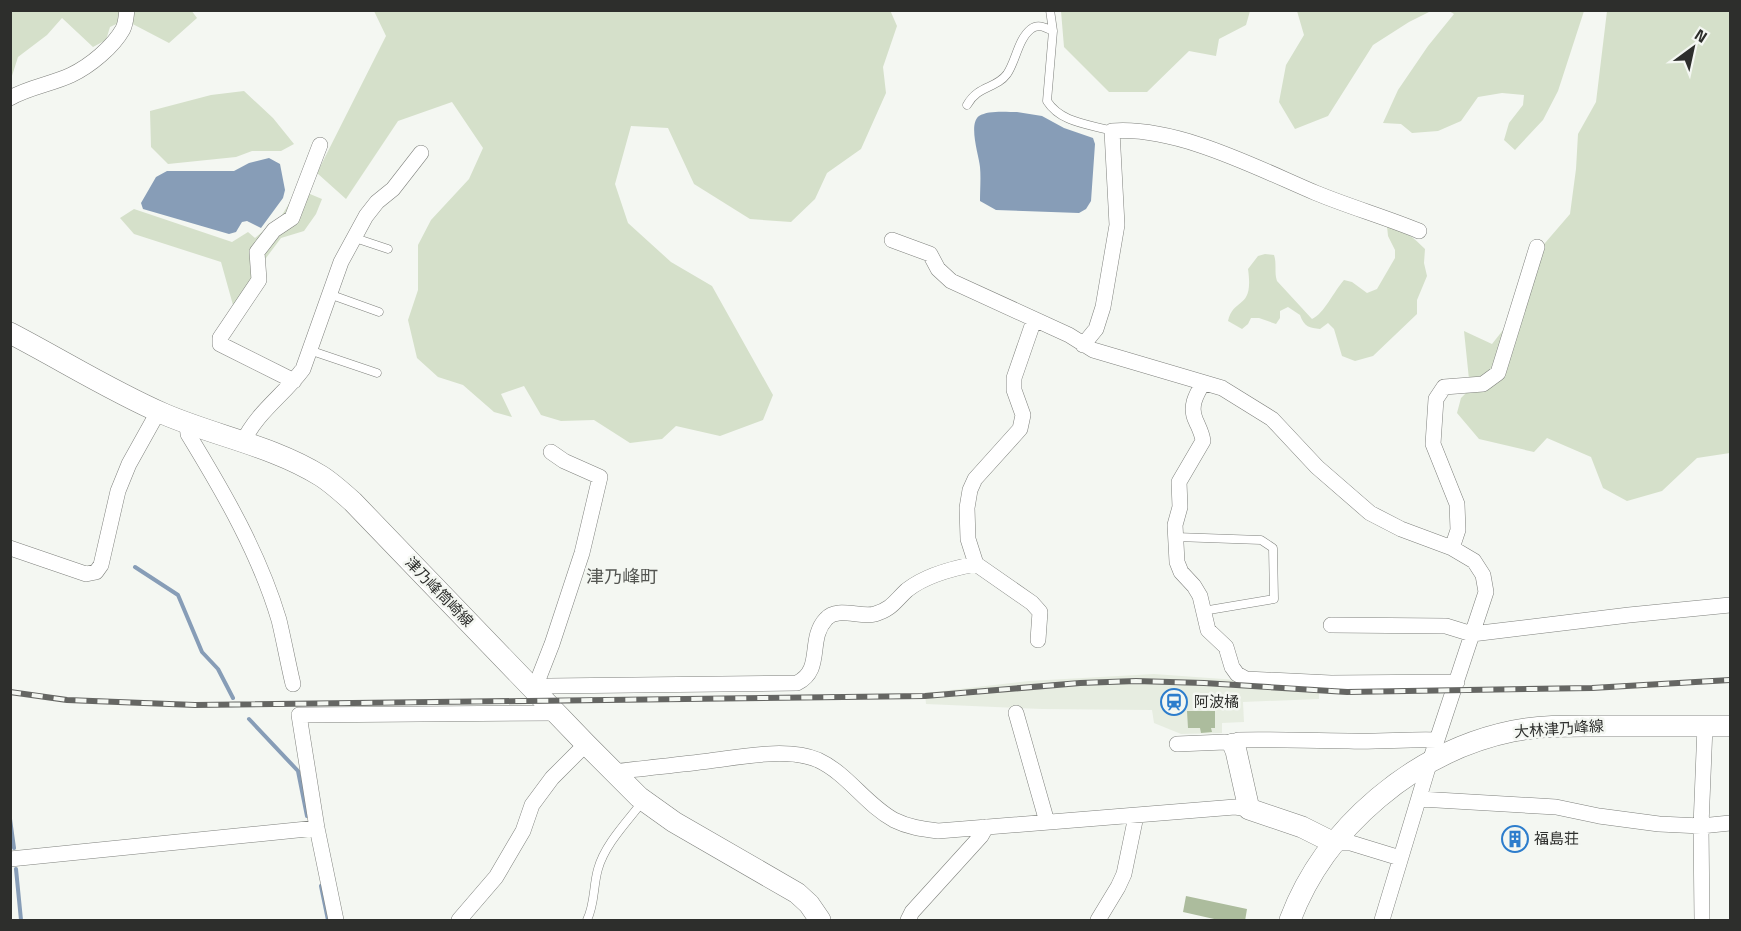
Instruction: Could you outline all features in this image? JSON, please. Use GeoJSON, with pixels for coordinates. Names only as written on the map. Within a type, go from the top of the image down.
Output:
{"type":"FeatureCollection","features":[{"type":"Feature","properties":{"kind":"main road","name":"津乃峰筒崎線"},"geometry":{"type":"LineString","coordinates":[[10,333],[158,412],[291,460],[322,477],[353,502],[613,772],[644,800],[674,822],[797,893],[809,904],[820,921]]}},
{"type":"Feature","properties":{"kind":"main road","name":"大林津乃峰線"},"geometry":{"type":"LineString","coordinates":[[1290,921],[1308,880],[1334,843],[1371,804],[1430,761],[1479,740],[1514,731],[1559,726],[1731,726]]}},
{"type":"Feature","properties":{"kind":"main road"},"geometry":{"type":"LineString","coordinates":[[1233,744],[1249,809],[1302,827],[1334,843]]}},
{"type":"Feature","properties":{"kind":"street"},"geometry":{"type":"LineString","coordinates":[[10,98],[72,75],[88,64],[117,38],[124,27],[127,10]]}},
{"type":"Feature","properties":{"kind":"street"},"geometry":{"type":"LineString","coordinates":[[1083,345],[1096,329],[1103,307],[1116,235],[1116,183],[1112,131],[1132,129],[1152,133],[1232,156],[1318,194],[1419,231]]}},
{"type":"Feature","properties":{"kind":"street"},"geometry":{"type":"LineString","coordinates":[[294,381],[220,344],[220,338],[259,280],[257,252],[274,230],[292,218],[320,145]]}},
{"type":"Feature","properties":{"kind":"street"},"geometry":{"type":"LineString","coordinates":[[243,442],[250,426],[303,369],[341,262],[366,216],[377,202],[393,189],[421,153]]}},
{"type":"Feature","properties":{"kind":"street"},"geometry":{"type":"LineString","coordinates":[[892,240],[930,254],[938,269],[951,281],[1069,335],[1093,350],[1222,388],[1272,419],[1317,467],[1370,513],[1401,529],[1452,548],[1474,561],[1483,575],[1486,592],[1430,761],[1382,921]]}},
{"type":"Feature","properties":{"kind":"street"},"geometry":{"type":"LineString","coordinates":[[1452,548],[1458,530],[1457,504],[1433,444],[1436,399],[1444,387],[1483,384],[1498,373],[1537,248]]}},
{"type":"Feature","properties":{"kind":"street"},"geometry":{"type":"LineString","coordinates":[[1034,320],[1014,378],[1014,390],[1023,416],[1020,429],[975,479],[970,490],[967,508],[968,539],[976,564],[1032,603],[1040,612],[1038,640]]}},
{"type":"Feature","properties":{"kind":"street"},"geometry":{"type":"LineString","coordinates":[[1203,383],[1194,398],[1193,407],[1194,419],[1203,441],[1179,482],[1180,507],[1176,518],[1177,562],[1181,572],[1194,586],[1200,597],[1208,630],[1226,647],[1237,674],[1246,679],[1331,683],[1456,682]]}},
{"type":"Feature","properties":{"kind":"street"},"geometry":{"type":"LineString","coordinates":[[10,548],[86,574],[96,572],[100,565],[122,482],[129,464],[158,412]]}},
{"type":"Feature","properties":{"kind":"street"},"geometry":{"type":"LineString","coordinates":[[187,424],[188,434],[229,502],[256,557],[278,620],[292,684]]}},
{"type":"Feature","properties":{"kind":"street"},"geometry":{"type":"LineString","coordinates":[[534,690],[582,553],[600,477],[564,461],[551,452]]}},
{"type":"Feature","properties":{"kind":"street"},"geometry":{"type":"LineString","coordinates":[[534,690],[549,686],[797,683],[807,678],[813,666],[818,629],[827,617],[838,614],[872,615],[890,608],[908,589],[947,570],[976,564]]}},
{"type":"Feature","properties":{"kind":"street"},"geometry":{"type":"LineString","coordinates":[[1331,625],[1446,626],[1472,634],[1731,605]]}},
{"type":"Feature","properties":{"kind":"street"},"geometry":{"type":"LineString","coordinates":[[336,921],[317,828],[299,715],[556,713]]}},
{"type":"Feature","properties":{"kind":"street"},"geometry":{"type":"LineString","coordinates":[[1016,713],[1047,822]]}},
{"type":"Feature","properties":{"kind":"street"},"geometry":{"type":"LineString","coordinates":[[1702,921],[1701,826],[1705,726]]}},
{"type":"Feature","properties":{"kind":"street"},"geometry":{"type":"LineString","coordinates":[[1177,744],[1225,742],[1233,744],[1238,740],[1351,742],[1437,740]]}},
{"type":"Feature","properties":{"kind":"street"},"geometry":{"type":"LineString","coordinates":[[459,921],[496,877],[523,831],[532,805],[552,778],[586,744]]}},
{"type":"Feature","properties":{"kind":"street"},"geometry":{"type":"LineString","coordinates":[[613,772],[759,755],[795,754],[818,760],[843,776],[871,803],[892,819],[911,827],[938,831],[1235,807],[1249,809]]}},
{"type":"Feature","properties":{"kind":"street"},"geometry":{"type":"LineString","coordinates":[[1420,799],[1556,807],[1639,821],[1701,826],[1731,823]]}},
{"type":"Feature","properties":{"kind":"street"},"geometry":{"type":"LineString","coordinates":[[1098,921],[1124,874],[1136,816]]}},
{"type":"Feature","properties":{"kind":"street"},"geometry":{"type":"LineString","coordinates":[[908,921],[912,912],[981,836],[986,827]]}},
{"type":"Feature","properties":{"kind":"street"},"geometry":{"type":"LineString","coordinates":[[10,859],[317,828]]}},
{"type":"Feature","properties":{"kind":"street"},"geometry":{"type":"LineString","coordinates":[[1334,843],[1351,843],[1400,858]]}},
{"type":"Feature","properties":{"kind":"lane"},"geometry":{"type":"LineString","coordinates":[[1050,10],[1053,32],[1047,101],[1053,111],[1070,120],[1112,131]]}},
{"type":"Feature","properties":{"kind":"lane"},"geometry":{"type":"LineString","coordinates":[[967,105],[971,97],[979,90],[1002,79],[1008,73],[1026,34],[1033,27],[1039,26],[1053,32]]}},
{"type":"Feature","properties":{"kind":"lane"},"geometry":{"type":"LineString","coordinates":[[355,238],[388,249]]}},
{"type":"Feature","properties":{"kind":"lane"},"geometry":{"type":"LineString","coordinates":[[329,294],[379,312]]}},
{"type":"Feature","properties":{"kind":"lane"},"geometry":{"type":"LineString","coordinates":[[309,350],[377,373]]}},
{"type":"Feature","properties":{"kind":"lane"},"geometry":{"type":"LineString","coordinates":[[1176,537],[1261,540],[1273,548],[1274,599],[1203,611]]}},
{"type":"Feature","properties":{"kind":"lane"},"geometry":{"type":"LineString","coordinates":[[587,921],[591,912],[598,868],[608,847],[644,800]]}},
{"type":"Feature","properties":{"kind":"shaded area"},"geometry":{"type":"Polygon","coordinates":[[[1154,674],[1319,686],[1319,699],[1243,702],[1244,722],[1222,723],[1222,733],[1181,734],[1154,723],[1152,710],[1042,709],[926,704],[925,693],[1029,681],[1154,674]]]}},
{"type":"Feature","properties":{"kind":"green space"},"geometry":{"type":"Polygon","coordinates":[[[191,10],[197,18],[169,43],[125,20],[110,27],[106,40],[93,47],[62,18],[47,35],[18,57],[11,79],[11,11],[191,10]]]}},
{"type":"Feature","properties":{"kind":"green space"},"geometry":{"type":"Polygon","coordinates":[[[890,10],[897,26],[883,67],[886,93],[861,149],[827,173],[815,199],[791,222],[750,219],[694,184],[668,128],[631,126],[615,184],[628,223],[671,262],[712,286],[773,395],[763,420],[720,436],[676,426],[662,439],[630,443],[594,420],[561,421],[541,415],[524,386],[501,394],[512,417],[494,412],[463,385],[438,377],[417,358],[408,320],[418,290],[418,245],[431,220],[469,179],[483,148],[452,102],[398,121],[346,199],[317,173],[386,36],[374,11],[890,10]]]}},
{"type":"Feature","properties":{"kind":"green space"},"geometry":{"type":"Polygon","coordinates":[[[1061,10],[1250,11],[1246,25],[1219,39],[1216,56],[1189,51],[1147,92],[1109,92],[1064,47],[1061,10]]]}},
{"type":"Feature","properties":{"kind":"green space"},"geometry":{"type":"Polygon","coordinates":[[[1297,10],[1431,11],[1373,45],[1328,116],[1295,129],[1279,102],[1286,65],[1304,35],[1297,10]]]}},
{"type":"Feature","properties":{"kind":"green space"},"geometry":{"type":"Polygon","coordinates":[[[1449,11],[1584,11],[1558,91],[1543,120],[1515,150],[1504,140],[1509,123],[1523,105],[1524,95],[1502,93],[1478,97],[1461,121],[1438,131],[1412,133],[1401,124],[1383,123],[1398,90],[1428,46],[1454,14],[1449,11]]]}},
{"type":"Feature","properties":{"kind":"green space"},"geometry":{"type":"Polygon","coordinates":[[[1607,11],[1730,11],[1730,453],[1697,458],[1662,491],[1627,501],[1603,488],[1591,457],[1547,438],[1534,452],[1479,439],[1457,413],[1461,398],[1470,389],[1464,331],[1492,344],[1522,306],[1539,250],[1570,214],[1578,134],[1596,102],[1607,11]]]}},
{"type":"Feature","properties":{"kind":"green space"},"geometry":{"type":"Polygon","coordinates":[[[244,91],[273,118],[294,144],[281,151],[252,151],[236,157],[168,164],[151,147],[150,111],[211,95],[244,91]]]}},
{"type":"Feature","properties":{"kind":"green space"},"geometry":{"type":"Polygon","coordinates":[[[298,189],[322,199],[316,214],[304,231],[281,238],[266,258],[248,292],[233,305],[221,262],[134,234],[120,218],[134,209],[232,242],[248,232],[255,238],[282,215],[298,189]]]}},
{"type":"Feature","properties":{"kind":"green space"},"geometry":{"type":"Polygon","coordinates":[[[1387,226],[1403,231],[1425,249],[1424,263],[1427,276],[1417,300],[1417,314],[1373,356],[1355,361],[1342,356],[1334,329],[1328,323],[1320,329],[1310,327],[1303,322],[1300,315],[1288,307],[1280,311],[1280,318],[1276,324],[1259,318],[1251,318],[1242,329],[1228,321],[1234,308],[1246,297],[1249,282],[1248,269],[1258,256],[1265,254],[1274,255],[1277,281],[1312,319],[1325,307],[1344,280],[1352,282],[1367,293],[1377,289],[1395,258],[1395,250],[1388,236],[1387,226]]]}},
{"type":"Feature","properties":{"kind":"water"},"geometry":{"type":"Polygon","coordinates":[[[1017,112],[1042,116],[1064,128],[1093,138],[1095,144],[1091,201],[1086,209],[1079,213],[996,210],[980,201],[980,167],[974,133],[976,120],[987,113],[1017,112]]]}},
{"type":"Feature","properties":{"kind":"water"},"geometry":{"type":"Polygon","coordinates":[[[269,158],[280,164],[285,190],[283,198],[261,228],[247,221],[242,222],[236,232],[229,234],[143,209],[141,203],[156,177],[167,171],[234,171],[249,163],[269,158]]]}},
{"type":"Feature","properties":{"kind":"building"},"geometry":{"type":"Polygon","coordinates":[[[1187,711],[1215,711],[1215,728],[1211,728],[1212,732],[1201,733],[1200,728],[1188,728],[1187,711]]]}},
{"type":"Feature","properties":{"kind":"building","name":"福島荘"},"geometry":{"type":"Polygon","coordinates":[[[1506,832],[1525,833],[1524,846],[1505,845],[1506,832]]]}},
{"type":"Feature","properties":{"kind":"building"},"geometry":{"type":"Polygon","coordinates":[[[1186,896],[1247,909],[1245,921],[1223,921],[1183,912],[1186,896]]]}},
{"type":"Feature","properties":{"kind":"waterway"},"geometry":{"type":"LineString","coordinates":[[135,567],[178,595],[202,652],[218,669],[233,698]]}},
{"type":"Feature","properties":{"kind":"waterway"},"geometry":{"type":"LineString","coordinates":[[249,719],[298,771],[307,816]]}},
{"type":"Feature","properties":{"kind":"waterway"},"geometry":{"type":"LineString","coordinates":[[10,819],[14,848]]}},
{"type":"Feature","properties":{"kind":"waterway"},"geometry":{"type":"LineString","coordinates":[[16,869],[21,920]]}},
{"type":"Feature","properties":{"kind":"waterway"},"geometry":{"type":"LineString","coordinates":[[321,886],[328,920]]}},
{"type":"Feature","properties":{"kind":"railway"},"geometry":{"type":"LineString","coordinates":[[10,692],[67,700],[195,705],[925,696],[1080,683],[1136,681],[1347,692],[1592,688],[1730,680]]}},
{"type":"Feature","properties":{"kind":"place","name":"阿波橘"},"geometry":{"type":"Point","coordinates":[1174,702]}},
{"type":"Feature","properties":{"kind":"place","name":"福島荘"},"geometry":{"type":"Point","coordinates":[1515,839]}},
{"type":"Feature","properties":{"kind":"district","name":"津乃峰町"},"geometry":{"type":"Point","coordinates":[622,577]}}]}
